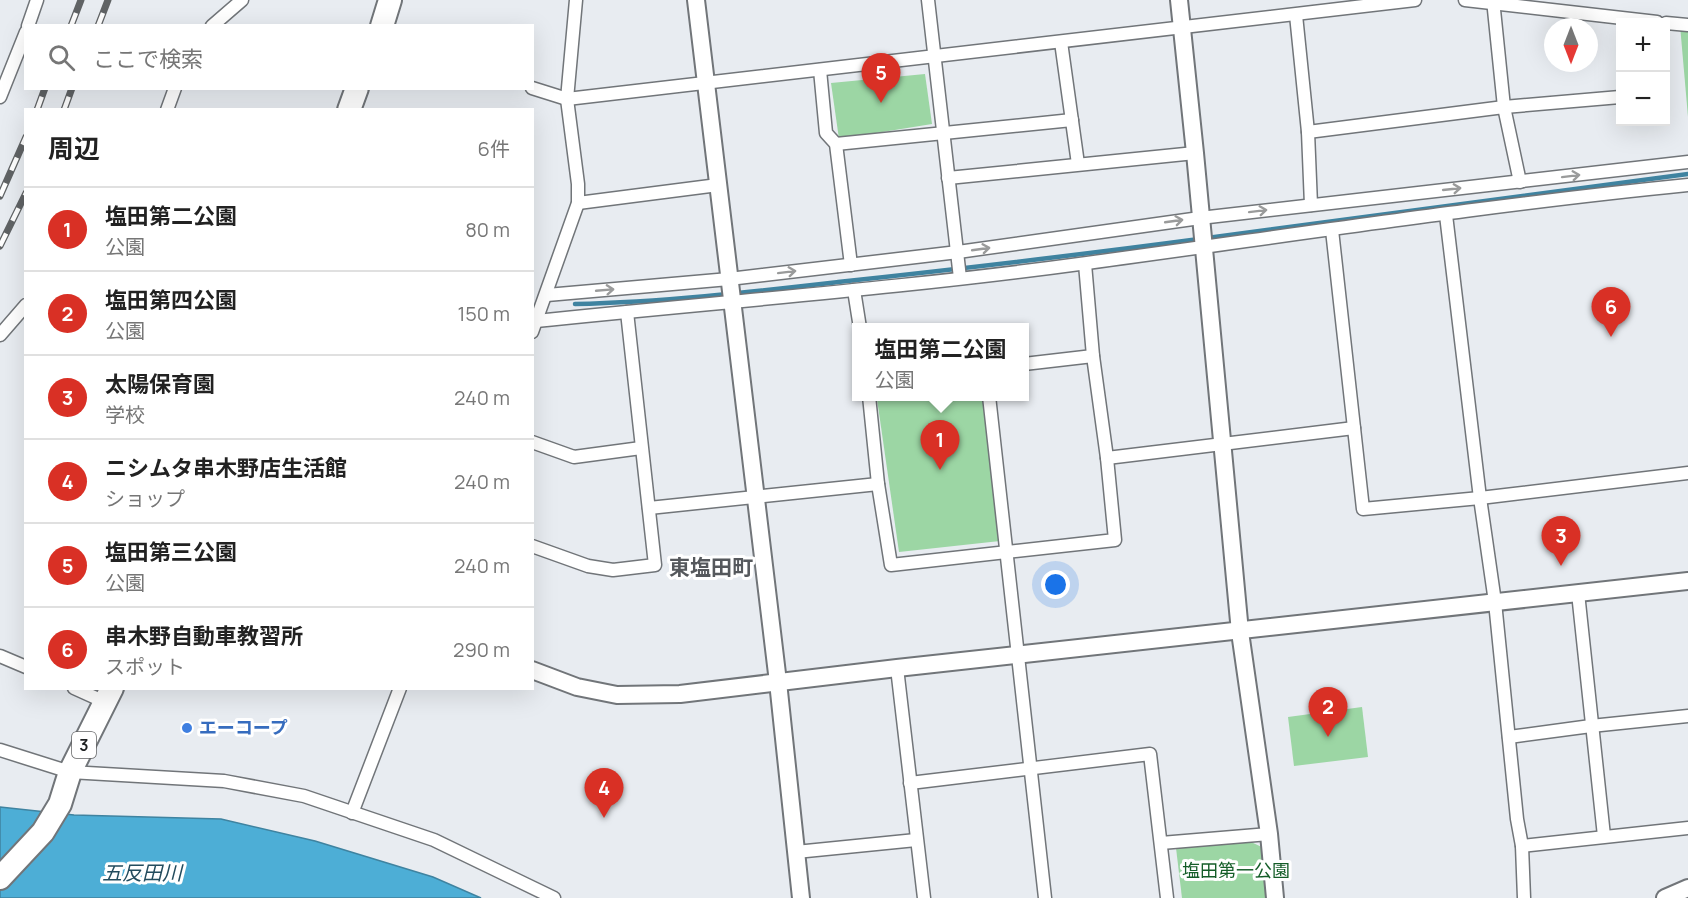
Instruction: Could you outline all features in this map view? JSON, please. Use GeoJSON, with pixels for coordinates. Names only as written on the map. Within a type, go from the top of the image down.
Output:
{"type":"FeatureCollection","features":[{"type":"Feature","properties":{"kind":"highway"},"geometry":{"type":"LineString","coordinates":[[383,24],[390,0]]}},
{"type":"Feature","properties":{"kind":"highway"},"geometry":{"type":"LineString","coordinates":[[350,108],[356,90]]}},
{"type":"Feature","properties":{"kind":"highway","name":"3"},"geometry":{"type":"LineString","coordinates":[[0,878],[43,832],[60,804],[70,772],[108,695]]}},
{"type":"Feature","properties":{"kind":"street"},"geometry":{"type":"LineString","coordinates":[[29,24],[37,0]]}},
{"type":"Feature","properties":{"kind":"street"},"geometry":{"type":"LineString","coordinates":[[214,24],[242,0]]}},
{"type":"Feature","properties":{"kind":"street"},"geometry":{"type":"LineString","coordinates":[[534,327],[578,203],[578,184],[567,99],[576,0]]}},
{"type":"Feature","properties":{"kind":"street"},"geometry":{"type":"LineString","coordinates":[[696,0],[778,682],[801,898]]}},
{"type":"Feature","properties":{"kind":"street"},"geometry":{"type":"LineString","coordinates":[[928,0],[960,278]]}},
{"type":"Feature","properties":{"kind":"street"},"geometry":{"type":"LineString","coordinates":[[1179,0],[1239,632],[1269,834],[1275,898]]}},
{"type":"Feature","properties":{"kind":"street"},"geometry":{"type":"LineString","coordinates":[[534,89],[567,99],[1415,0]]}},
{"type":"Feature","properties":{"kind":"street"},"geometry":{"type":"LineString","coordinates":[[1465,0],[1493,1],[1626,18]]}},
{"type":"Feature","properties":{"kind":"street"},"geometry":{"type":"LineString","coordinates":[[1493,1],[1504,107],[1520,182]]}},
{"type":"Feature","properties":{"kind":"street"},"geometry":{"type":"LineString","coordinates":[[1296,15],[1308,132],[1311,205]]}},
{"type":"Feature","properties":{"kind":"street"},"geometry":{"type":"LineString","coordinates":[[1670,24],[1688,26]]}},
{"type":"Feature","properties":{"kind":"street"},"geometry":{"type":"LineString","coordinates":[[0,97],[24,37]]}},
{"type":"Feature","properties":{"kind":"street"},"geometry":{"type":"LineString","coordinates":[[1061,42],[1078,165]]}},
{"type":"Feature","properties":{"kind":"street"},"geometry":{"type":"LineString","coordinates":[[819,70],[826,133],[836,144],[850,265]]}},
{"type":"Feature","properties":{"kind":"street"},"geometry":{"type":"LineString","coordinates":[[168,108],[174,90]]}},
{"type":"Feature","properties":{"kind":"street"},"geometry":{"type":"LineString","coordinates":[[1308,132],[1504,107],[1616,97]]}},
{"type":"Feature","properties":{"kind":"street"},"geometry":{"type":"LineString","coordinates":[[836,144],[1072,120]]}},
{"type":"Feature","properties":{"kind":"street"},"geometry":{"type":"LineString","coordinates":[[948,178],[1195,153]]}},
{"type":"Feature","properties":{"kind":"street"},"geometry":{"type":"LineString","coordinates":[[547,295],[729,279],[850,265],[1200,218],[1688,162]]}},
{"type":"Feature","properties":{"kind":"street"},"geometry":{"type":"LineString","coordinates":[[578,203],[718,185]]}},
{"type":"Feature","properties":{"kind":"street"},"geometry":{"type":"LineString","coordinates":[[534,327],[627,312],[733,303],[1086,264],[1204,246],[1688,185]]}},
{"type":"Feature","properties":{"kind":"street"},"geometry":{"type":"LineString","coordinates":[[1446,215],[1479,498],[1495,602],[1522,846],[1524,898]]}},
{"type":"Feature","properties":{"kind":"street"},"geometry":{"type":"LineString","coordinates":[[1332,230],[1363,509],[1479,498],[1688,473]]}},
{"type":"Feature","properties":{"kind":"street"},"geometry":{"type":"LineString","coordinates":[[870,401],[878,484],[891,565],[1115,540],[1093,356],[1086,264]]}},
{"type":"Feature","properties":{"kind":"street"},"geometry":{"type":"LineString","coordinates":[[854,290],[859,323]]}},
{"type":"Feature","properties":{"kind":"street"},"geometry":{"type":"LineString","coordinates":[[0,335],[24,307]]}},
{"type":"Feature","properties":{"kind":"street"},"geometry":{"type":"LineString","coordinates":[[534,547],[588,566],[613,570],[655,565],[627,312]]}},
{"type":"Feature","properties":{"kind":"street"},"geometry":{"type":"LineString","coordinates":[[1029,363],[1093,356]]}},
{"type":"Feature","properties":{"kind":"street"},"geometry":{"type":"LineString","coordinates":[[989,401],[1045,898]]}},
{"type":"Feature","properties":{"kind":"street"},"geometry":{"type":"LineString","coordinates":[[1107,458],[1354,428]]}},
{"type":"Feature","properties":{"kind":"street"},"geometry":{"type":"LineString","coordinates":[[534,443],[574,457],[641,448]]}},
{"type":"Feature","properties":{"kind":"street"},"geometry":{"type":"LineString","coordinates":[[649,508],[878,484]]}},
{"type":"Feature","properties":{"kind":"street"},"geometry":{"type":"LineString","coordinates":[[534,671],[577,687],[617,695],[680,694],[1019,654],[1239,632],[1688,581]]}},
{"type":"Feature","properties":{"kind":"street"},"geometry":{"type":"LineString","coordinates":[[1578,593],[1604,836]]}},
{"type":"Feature","properties":{"kind":"street"},"geometry":{"type":"LineString","coordinates":[[0,656],[24,666]]}},
{"type":"Feature","properties":{"kind":"street"},"geometry":{"type":"LineString","coordinates":[[897,668],[924,898]]}},
{"type":"Feature","properties":{"kind":"street"},"geometry":{"type":"LineString","coordinates":[[84,690],[108,695]]}},
{"type":"Feature","properties":{"kind":"street"},"geometry":{"type":"LineString","coordinates":[[352,813],[399,690]]}},
{"type":"Feature","properties":{"kind":"street"},"geometry":{"type":"LineString","coordinates":[[1509,737],[1688,716]]}},
{"type":"Feature","properties":{"kind":"street"},"geometry":{"type":"LineString","coordinates":[[0,750],[70,772],[224,781],[304,796],[434,840],[554,898]]}},
{"type":"Feature","properties":{"kind":"street"},"geometry":{"type":"LineString","coordinates":[[910,783],[1149,754],[1167,898]]}},
{"type":"Feature","properties":{"kind":"street"},"geometry":{"type":"LineString","coordinates":[[1522,846],[1688,828]]}},
{"type":"Feature","properties":{"kind":"street"},"geometry":{"type":"LineString","coordinates":[[1161,843],[1269,834]]}},
{"type":"Feature","properties":{"kind":"street"},"geometry":{"type":"LineString","coordinates":[[796,852],[916,840]]}},
{"type":"Feature","properties":{"kind":"street"},"geometry":{"type":"LineString","coordinates":[[1665,898],[1688,888]]}},
{"type":"Feature","properties":{"kind":"green space"},"geometry":{"type":"Polygon","coordinates":[[[1680,25],[1688,26],[1688,117],[1680,25]]]}},
{"type":"Feature","properties":{"kind":"green space"},"geometry":{"type":"Polygon","coordinates":[[[925,74],[932,124],[839,139],[831,83],[925,74]]]}},
{"type":"Feature","properties":{"kind":"green space"},"geometry":{"type":"Polygon","coordinates":[[[877,401],[984,401],[1000,541],[899,552],[877,401]]]}},
{"type":"Feature","properties":{"kind":"green space"},"geometry":{"type":"Polygon","coordinates":[[[1362,707],[1368,757],[1294,766],[1288,717],[1362,707]]]}},
{"type":"Feature","properties":{"kind":"green space","name":"塩田第一公園"},"geometry":{"type":"Polygon","coordinates":[[[1251,842],[1266,849],[1271,898],[1182,898],[1176,848],[1251,842]]]}},
{"type":"Feature","properties":{"kind":"water","name":"五反田川"},"geometry":{"type":"Polygon","coordinates":[[[0,807],[74,815],[221,819],[315,841],[433,877],[481,898],[0,898],[0,807]]]}},
{"type":"Feature","properties":{"kind":"waterway"},"geometry":{"type":"LineString","coordinates":[[1207,238],[1688,174]]}},
{"type":"Feature","properties":{"kind":"waterway"},"geometry":{"type":"LineString","coordinates":[[575,304],[739,293],[1199,239]]}},
{"type":"Feature","properties":{"kind":"railway"},"geometry":{"type":"LineString","coordinates":[[72,24],[81,0]]}},
{"type":"Feature","properties":{"kind":"railway"},"geometry":{"type":"LineString","coordinates":[[99,24],[108,0]]}},
{"type":"Feature","properties":{"kind":"railway"},"geometry":{"type":"LineString","coordinates":[[38,108],[44,90]]}},
{"type":"Feature","properties":{"kind":"railway"},"geometry":{"type":"LineString","coordinates":[[65,108],[71,90]]}},
{"type":"Feature","properties":{"kind":"railway"},"geometry":{"type":"LineString","coordinates":[[0,196],[24,142]]}},
{"type":"Feature","properties":{"kind":"railway"},"geometry":{"type":"LineString","coordinates":[[0,246],[24,197]]}},
{"type":"Feature","properties":{"kind":"place","name":"塩田第三公園"},"geometry":{"type":"Point","coordinates":[881,103]}},
{"type":"Feature","properties":{"kind":"place","name":"串木野自動車教習所"},"geometry":{"type":"Point","coordinates":[1611,337]}},
{"type":"Feature","properties":{"kind":"place","name":"塩田第二公園"},"geometry":{"type":"Point","coordinates":[940,470]}},
{"type":"Feature","properties":{"kind":"place","name":"太陽保育園"},"geometry":{"type":"Point","coordinates":[1561,566]}},
{"type":"Feature","properties":{"kind":"place","name":"エーコープ"},"geometry":{"type":"Point","coordinates":[187,728]}},
{"type":"Feature","properties":{"kind":"place","name":"塩田第四公園"},"geometry":{"type":"Point","coordinates":[1328,737]}},
{"type":"Feature","properties":{"kind":"place","name":"ニシムタ串木野店生活館"},"geometry":{"type":"Point","coordinates":[604,818]}},
{"type":"Feature","properties":{"kind":"district","name":"東塩田町"},"geometry":{"type":"Point","coordinates":[711,568]}}]}
